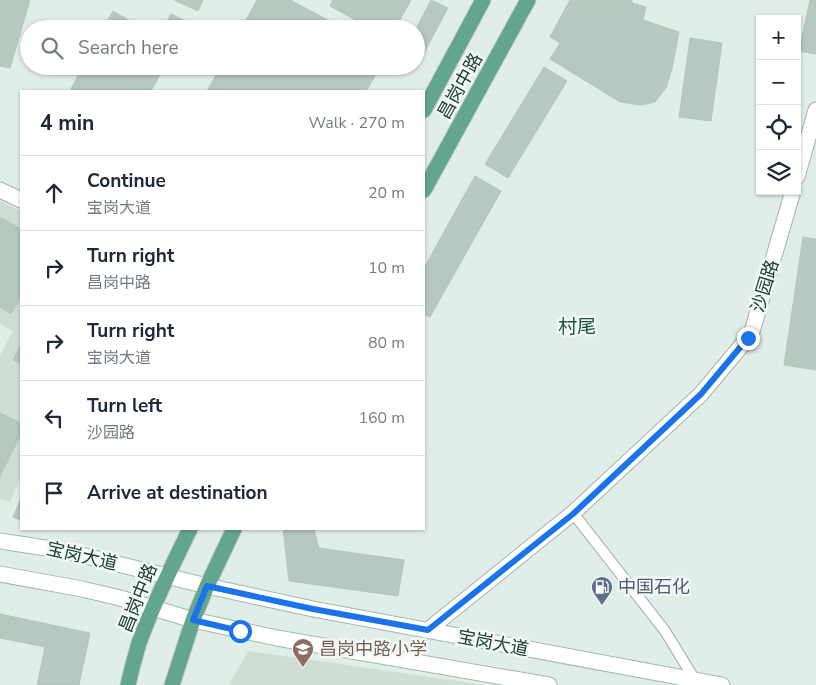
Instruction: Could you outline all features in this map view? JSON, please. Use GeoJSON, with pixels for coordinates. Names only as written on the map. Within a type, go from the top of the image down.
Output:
{"type":"FeatureCollection","features":[{"type":"Feature","properties":{"kind":"main road","name":"昌岗中路"},"geometry":{"type":"LineString","coordinates":[[425,108],[483,0]]}},
{"type":"Feature","properties":{"kind":"main road","name":"昌岗中路"},"geometry":{"type":"LineString","coordinates":[[425,188],[528,0]]}},
{"type":"Feature","properties":{"kind":"main road"},"geometry":{"type":"LineString","coordinates":[[801,163],[816,110]]}},
{"type":"Feature","properties":{"kind":"main road"},"geometry":{"type":"LineString","coordinates":[[0,190],[20,200]]}},
{"type":"Feature","properties":{"kind":"main road","name":"沙园路"},"geometry":{"type":"LineString","coordinates":[[428,630],[573,514],[701,394],[750,334],[792,195]]}},
{"type":"Feature","properties":{"kind":"main road","name":"昌岗中路"},"geometry":{"type":"LineString","coordinates":[[128,685],[139,644],[153,608],[190,530]]}},
{"type":"Feature","properties":{"kind":"main road"},"geometry":{"type":"LineString","coordinates":[[172,685],[193,620],[234,530]]}},
{"type":"Feature","properties":{"kind":"main road","name":"宝岗大道"},"geometry":{"type":"LineString","coordinates":[[0,541],[65,551],[166,577],[313,609],[722,685]]}},
{"type":"Feature","properties":{"kind":"main road","name":"宝岗大道"},"geometry":{"type":"LineString","coordinates":[[0,574],[82,589],[120,598],[193,620],[277,638],[549,685]]}},
{"type":"Feature","properties":{"kind":"lane"},"geometry":{"type":"LineString","coordinates":[[573,514],[665,631],[695,680]]}},
{"type":"Feature","properties":{"kind":"shaded area"},"geometry":{"type":"Polygon","coordinates":[[[0,201],[20,211],[20,478],[10,502],[0,499],[0,356],[13,331],[0,324],[0,201]]]}},
{"type":"Feature","properties":{"kind":"shaded area","name":"昌岗中路小学"},"geometry":{"type":"Polygon","coordinates":[[[248,651],[485,685],[229,685],[248,651]]]}},
{"type":"Feature","properties":{"kind":"building"},"geometry":{"type":"Polygon","coordinates":[[[0,0],[30,0],[24,20],[20,20],[20,34],[10,68],[0,66],[0,0]]]}},
{"type":"Feature","properties":{"kind":"building"},"geometry":{"type":"Polygon","coordinates":[[[174,0],[203,0],[198,11],[174,0]]]}},
{"type":"Feature","properties":{"kind":"building"},"geometry":{"type":"Polygon","coordinates":[[[257,0],[290,0],[328,20],[246,20],[257,0]]]}},
{"type":"Feature","properties":{"kind":"building"},"geometry":{"type":"Polygon","coordinates":[[[269,0],[275,0],[313,20],[259,20],[269,0]]]}},
{"type":"Feature","properties":{"kind":"building"},"geometry":{"type":"Polygon","coordinates":[[[333,0],[411,0],[400,20],[356,20],[330,6],[333,0]]]}},
{"type":"Feature","properties":{"kind":"building"},"geometry":{"type":"Polygon","coordinates":[[[431,0],[448,8],[425,51],[425,20],[421,20],[431,0]]]}},
{"type":"Feature","properties":{"kind":"building"},"geometry":{"type":"Polygon","coordinates":[[[570,0],[632,0],[632,3],[646,7],[643,20],[679,32],[672,69],[666,88],[655,102],[641,105],[620,102],[550,59],[560,43],[550,37],[570,0]]]}},
{"type":"Feature","properties":{"kind":"building"},"geometry":{"type":"Polygon","coordinates":[[[810,0],[816,0],[816,54],[801,51],[801,42],[810,0]]]}},
{"type":"Feature","properties":{"kind":"building"},"geometry":{"type":"Polygon","coordinates":[[[113,11],[128,20],[108,20],[113,11]]]}},
{"type":"Feature","properties":{"kind":"building"},"geometry":{"type":"Polygon","coordinates":[[[171,14],[184,20],[168,20],[171,14]]]}},
{"type":"Feature","properties":{"kind":"building"},"geometry":{"type":"Polygon","coordinates":[[[690,38],[722,43],[711,121],[679,117],[690,38]]]}},
{"type":"Feature","properties":{"kind":"building"},"geometry":{"type":"Polygon","coordinates":[[[544,67],[567,81],[508,178],[485,164],[544,67]]]}},
{"type":"Feature","properties":{"kind":"building"},"geometry":{"type":"Polygon","coordinates":[[[78,75],[160,75],[152,90],[71,90],[78,75]]]}},
{"type":"Feature","properties":{"kind":"building"},"geometry":{"type":"Polygon","coordinates":[[[216,75],[376,75],[367,90],[208,90],[216,75]]]}},
{"type":"Feature","properties":{"kind":"building"},"geometry":{"type":"Polygon","coordinates":[[[229,75],[263,75],[256,90],[222,90],[229,75]]]}},
{"type":"Feature","properties":{"kind":"building"},"geometry":{"type":"Polygon","coordinates":[[[321,75],[366,75],[359,90],[314,90],[321,75]]]}},
{"type":"Feature","properties":{"kind":"building"},"geometry":{"type":"Polygon","coordinates":[[[475,176],[501,191],[430,317],[425,314],[425,266],[475,176]]]}},
{"type":"Feature","properties":{"kind":"building"},"geometry":{"type":"Polygon","coordinates":[[[0,217],[20,228],[20,299],[11,314],[0,307],[0,217]]]}},
{"type":"Feature","properties":{"kind":"building"},"geometry":{"type":"Polygon","coordinates":[[[803,237],[816,239],[816,370],[784,365],[803,237]]]}},
{"type":"Feature","properties":{"kind":"building"},"geometry":{"type":"Polygon","coordinates":[[[20,346],[20,364],[13,360],[20,346]]]}},
{"type":"Feature","properties":{"kind":"building"},"geometry":{"type":"Polygon","coordinates":[[[0,413],[20,423],[20,436],[0,476],[0,413]]]}},
{"type":"Feature","properties":{"kind":"building"},"geometry":{"type":"Polygon","coordinates":[[[20,500],[20,520],[13,517],[20,500]]]}},
{"type":"Feature","properties":{"kind":"building"},"geometry":{"type":"Polygon","coordinates":[[[283,530],[314,530],[319,548],[404,560],[398,596],[289,581],[283,530]]]}},
{"type":"Feature","properties":{"kind":"building"},"geometry":{"type":"Polygon","coordinates":[[[0,614],[90,633],[79,685],[37,685],[45,647],[0,638],[0,614]]]}},
{"type":"Feature","properties":{"kind":"place","name":"中国石化"},"geometry":{"type":"Point","coordinates":[602,606]}},
{"type":"Feature","properties":{"kind":"place","name":"昌岗中路小学"},"geometry":{"type":"Point","coordinates":[303,668]}},
{"type":"Feature","properties":{"kind":"district","name":"村尾"},"geometry":{"type":"Point","coordinates":[577,326]}},
{"type":"Feature","properties":{"kind":"route"},"geometry":{"type":"LineString","coordinates":[[240,631],[193,620],[207,586],[313,609],[428,630],[573,514],[701,394],[748,338]]}}]}
